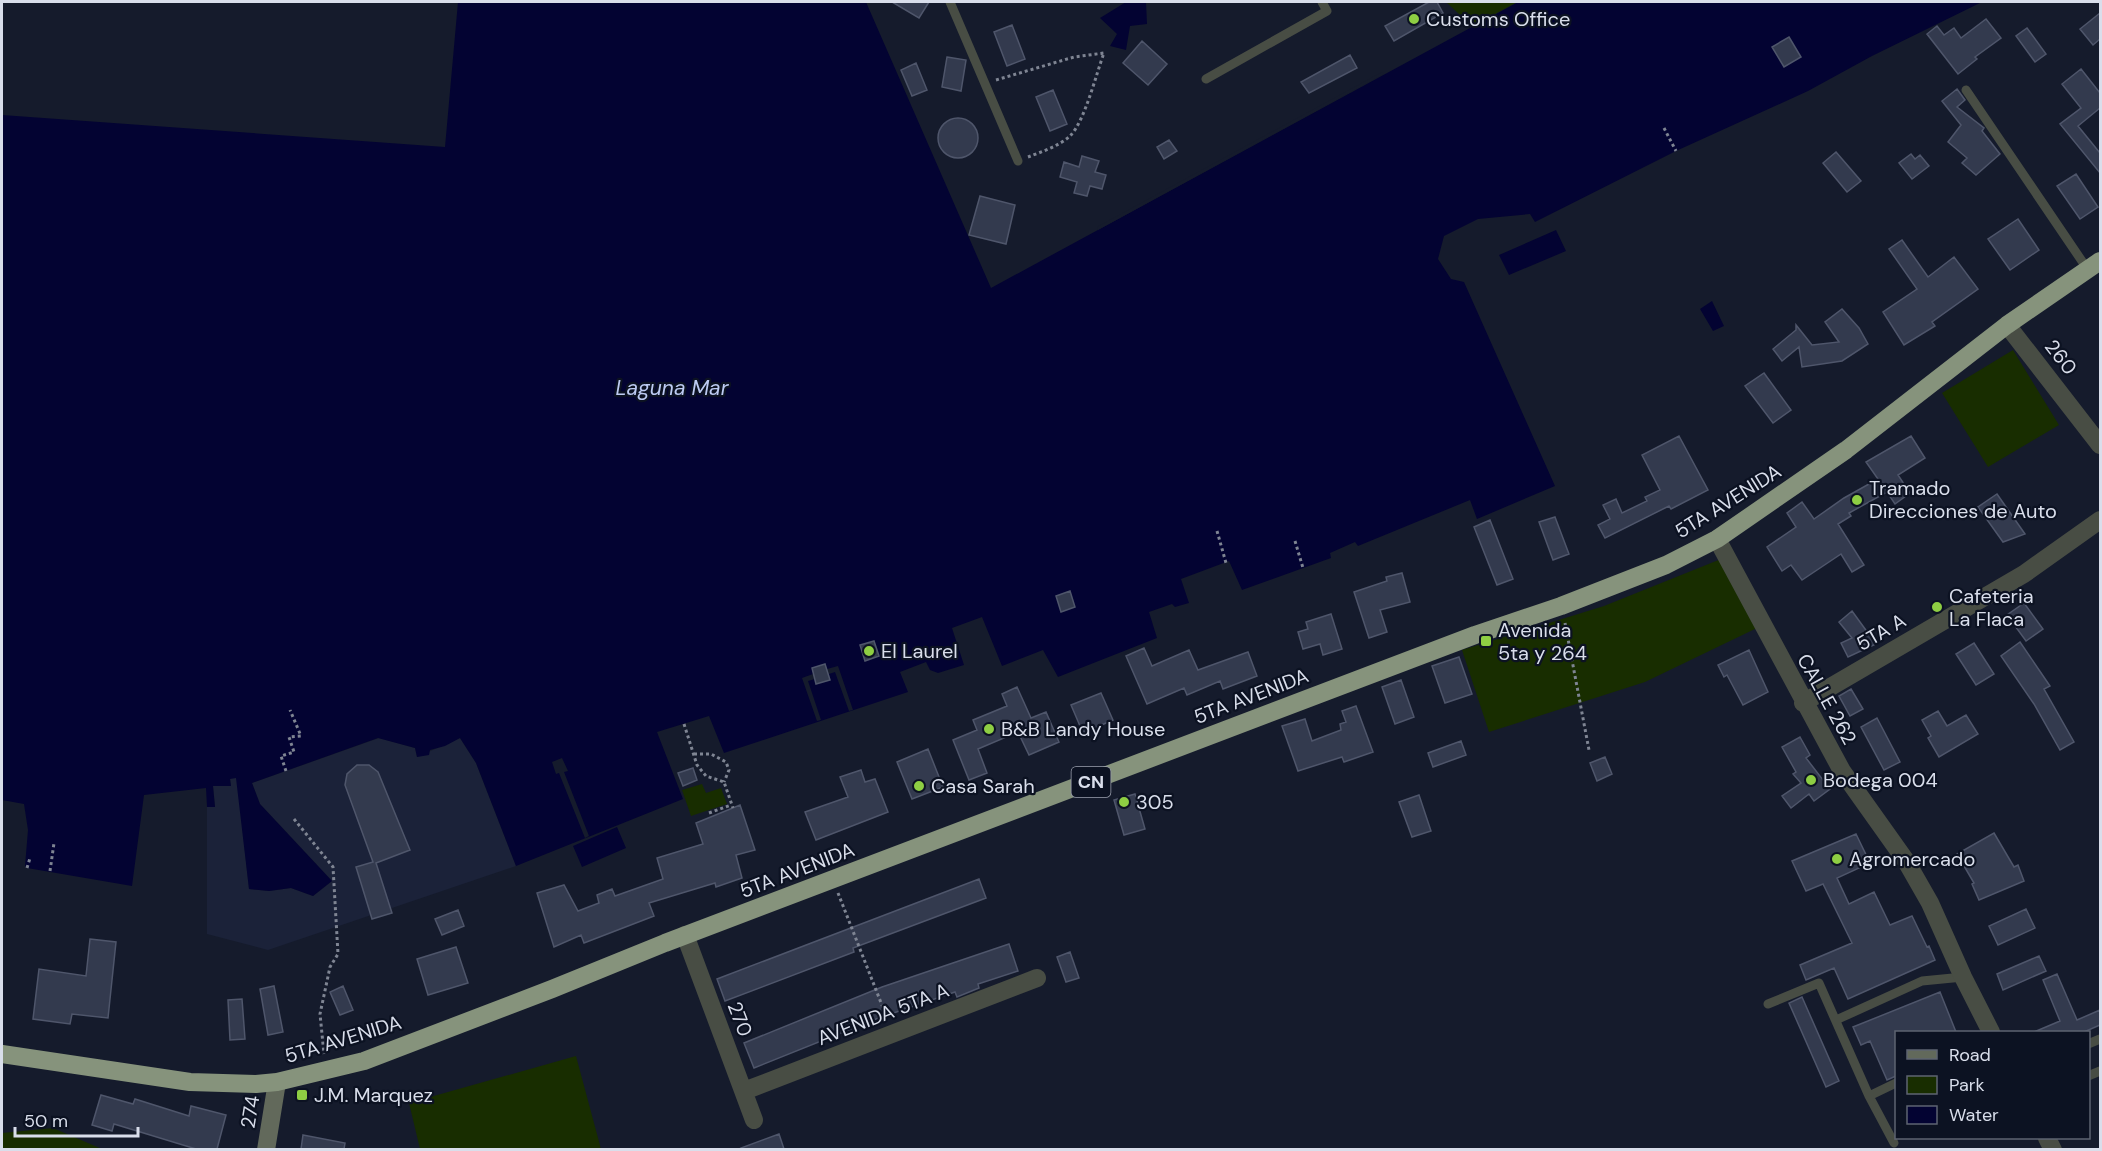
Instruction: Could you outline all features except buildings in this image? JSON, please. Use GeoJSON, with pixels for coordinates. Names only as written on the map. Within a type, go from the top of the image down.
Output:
{"type":"FeatureCollection","features":[{"type":"Feature","properties":{"kind":"highway","name":"5TA AVENIDA"},"geometry":{"type":"LineString","coordinates":[[2,1054],[190,1082],[256,1084],[278,1082],[364,1061],[685,935],[1475,634],[1561,606],[1666,565],[1717,539],[1846,450],[2007,325],[2094,265]]}},
{"type":"Feature","properties":{"kind":"street","name":"260"},"geometry":{"type":"LineString","coordinates":[[2007,325],[2100,445]]}},
{"type":"Feature","properties":{"kind":"street","name":"5TA A"},"geometry":{"type":"LineString","coordinates":[[1803,703],[2024,574],[2100,520]]}},
{"type":"Feature","properties":{"kind":"street","name":"CALLE 262"},"geometry":{"type":"LineString","coordinates":[[1717,539],[1803,703],[1842,771],[1906,861],[1930,903],[1990,1031]]}},
{"type":"Feature","properties":{"kind":"street","name":"270"},"geometry":{"type":"LineString","coordinates":[[685,935],[754,1120]]}},
{"type":"Feature","properties":{"kind":"street","name":"AVENIDA 5TA A"},"geometry":{"type":"LineString","coordinates":[[744,1091],[1037,978]]}},
{"type":"Feature","properties":{"kind":"street","name":"274"},"geometry":{"type":"LineString","coordinates":[[266,1149],[278,1082]]}},
{"type":"Feature","properties":{"kind":"lane"},"geometry":{"type":"LineString","coordinates":[[950,2],[1018,161]]}},
{"type":"Feature","properties":{"kind":"lane"},"geometry":{"type":"LineString","coordinates":[[1206,79],[1327,11],[1322,2]]}},
{"type":"Feature","properties":{"kind":"lane"},"geometry":{"type":"LineString","coordinates":[[1966,90],[2094,265]]}},
{"type":"Feature","properties":{"kind":"lane"},"geometry":{"type":"LineString","coordinates":[[1836,1020],[1922,981],[1963,977]]}},
{"type":"Feature","properties":{"kind":"lane"},"geometry":{"type":"LineString","coordinates":[[1768,1004],[1819,983],[1869,1096],[1894,1143]]}},
{"type":"Feature","properties":{"kind":"lane"},"geometry":{"type":"LineString","coordinates":[[1869,1096],[1895,1083]]}},
{"type":"Feature","properties":{"kind":"path"},"geometry":{"type":"LineString","coordinates":[[985,84],[1074,57],[1104,53],[1083,114],[1070,136],[1045,151],[1018,161]]}},
{"type":"Feature","properties":{"kind":"path"},"geometry":{"type":"LineString","coordinates":[[1664,128],[1676,151]]}},
{"type":"Feature","properties":{"kind":"path"},"geometry":{"type":"LineString","coordinates":[[1217,531],[1226,562]]}},
{"type":"Feature","properties":{"kind":"path"},"geometry":{"type":"LineString","coordinates":[[1295,541],[1303,568]]}},
{"type":"Feature","properties":{"kind":"path"},"geometry":{"type":"LineString","coordinates":[[1561,606],[1589,750]]}},
{"type":"Feature","properties":{"kind":"path"},"geometry":{"type":"LineString","coordinates":[[286,771],[281,756],[294,752],[289,736],[301,736],[290,710]]}},
{"type":"Feature","properties":{"kind":"path"},"geometry":{"type":"LineString","coordinates":[[684,724],[697,765],[706,776],[724,782]]}},
{"type":"Feature","properties":{"kind":"path"},"geometry":{"type":"LineString","coordinates":[[694,754],[711,754],[726,762],[729,770],[724,782],[732,806],[709,813]]}},
{"type":"Feature","properties":{"kind":"path"},"geometry":{"type":"LineString","coordinates":[[294,819],[333,867],[338,954],[330,967],[320,1014],[326,1071]]}},
{"type":"Feature","properties":{"kind":"path"},"geometry":{"type":"LineString","coordinates":[[50,871],[54,843]]}},
{"type":"Feature","properties":{"kind":"path"},"geometry":{"type":"LineString","coordinates":[[27,868],[30,858]]}},
{"type":"Feature","properties":{"kind":"path"},"geometry":{"type":"LineString","coordinates":[[833,880],[893,1035]]}},
{"type":"Feature","properties":{"kind":"shaded area"},"geometry":{"type":"Polygon","coordinates":[[[379,738],[415,748],[417,757],[460,738],[476,763],[516,866],[268,950],[207,934],[207,807],[215,807],[213,786],[231,786],[230,778],[237,778],[249,889],[269,891],[291,888],[313,896],[332,881],[260,804],[252,783],[379,738]]]}},
{"type":"Feature","properties":{"kind":"green space"},"geometry":{"type":"Polygon","coordinates":[[[1446,2],[1518,2],[1472,26],[1446,2]]]}},
{"type":"Feature","properties":{"kind":"green space"},"geometry":{"type":"Polygon","coordinates":[[[2013,350],[2059,425],[1988,467],[1942,393],[2013,350]]]}},
{"type":"Feature","properties":{"kind":"green space"},"geometry":{"type":"Polygon","coordinates":[[[1721,559],[1757,628],[1645,682],[1489,732],[1462,650],[1604,606],[1721,559]]]}},
{"type":"Feature","properties":{"kind":"green space"},"geometry":{"type":"Polygon","coordinates":[[[702,784],[706,793],[721,788],[727,804],[691,816],[682,790],[702,784]]]}},
{"type":"Feature","properties":{"kind":"green space"},"geometry":{"type":"Polygon","coordinates":[[[576,1056],[601,1149],[420,1149],[409,1103],[576,1056]]]}},
{"type":"Feature","properties":{"kind":"green space"},"geometry":{"type":"Polygon","coordinates":[[[53,1128],[102,1149],[2,1149],[2,1133],[53,1128]]]}},
{"type":"Feature","properties":{"kind":"water","name":"Laguna Mar"},"geometry":{"type":"Polygon","coordinates":[[[458,2],[866,2],[991,288],[1518,2],[1982,2],[1872,56],[1808,91],[1676,151],[1535,222],[1530,214],[1478,219],[1444,236],[1438,259],[1451,279],[1464,282],[1555,486],[1477,519],[1470,500],[1358,546],[1355,542],[1330,553],[1331,558],[1242,590],[1229,561],[1181,579],[1189,603],[1175,607],[1172,604],[1149,612],[1157,638],[1058,677],[1043,650],[1002,666],[982,617],[952,628],[964,665],[938,673],[930,670],[926,662],[900,672],[908,692],[724,753],[709,716],[657,732],[683,799],[516,866],[476,763],[460,738],[445,746],[430,750],[429,755],[417,757],[415,748],[378,738],[252,783],[260,804],[332,881],[313,896],[291,888],[269,891],[249,889],[236,778],[230,779],[231,786],[213,786],[215,807],[207,807],[206,788],[144,795],[132,886],[27,868],[25,866],[28,830],[24,804],[2,800],[2,115],[445,147],[458,2]]]}},
{"type":"Feature","properties":{"kind":"water"},"geometry":{"type":"Polygon","coordinates":[[[1126,2],[1146,2],[1147,24],[1130,26],[1126,50],[1110,46],[1117,34],[1100,18],[1126,2]]]}},
{"type":"Feature","properties":{"kind":"water"},"geometry":{"type":"Polygon","coordinates":[[[1556,230],[1566,251],[1509,275],[1499,255],[1556,230]]]}},
{"type":"Feature","properties":{"kind":"water"},"geometry":{"type":"Polygon","coordinates":[[[1712,301],[1724,326],[1713,331],[1700,309],[1712,301]]]}},
{"type":"Feature","properties":{"kind":"water"},"geometry":{"type":"Polygon","coordinates":[[[617,827],[626,848],[582,867],[573,846],[617,827]]]}},
{"type":"Feature","properties":{"kind":"pier"},"geometry":{"type":"Polygon","coordinates":[[[1382,72],[1384,74],[1098,230],[1097,227],[1382,72]]]}},
{"type":"Feature","properties":{"kind":"pier"},"geometry":{"type":"Polygon","coordinates":[[[825,664],[827,669],[838,666],[853,710],[849,711],[835,672],[829,674],[830,680],[817,684],[815,679],[808,681],[821,720],[817,721],[802,678],[813,674],[812,668],[825,664]]]}},
{"type":"Feature","properties":{"kind":"pier"},"geometry":{"type":"Polygon","coordinates":[[[562,758],[568,771],[564,772],[589,836],[585,838],[559,773],[556,774],[552,762],[562,758]]]}},
{"type":"Feature","properties":{"kind":"place","name":"Customs Office"},"geometry":{"type":"Point","coordinates":[1414,19]}},
{"type":"Feature","properties":{"kind":"place","name":"Tramado Direcciones de Auto"},"geometry":{"type":"Point","coordinates":[1857,500]}},
{"type":"Feature","properties":{"kind":"place","name":"Cafeteria La Flaca"},"geometry":{"type":"Point","coordinates":[1937,607]}},
{"type":"Feature","properties":{"kind":"place","name":"Avenida 5ta y 264"},"geometry":{"type":"Point","coordinates":[1486,641]}},
{"type":"Feature","properties":{"kind":"place","name":"El Laurel"},"geometry":{"type":"Point","coordinates":[869,651]}},
{"type":"Feature","properties":{"kind":"place","name":"B&B Landy House"},"geometry":{"type":"Point","coordinates":[989,729]}},
{"type":"Feature","properties":{"kind":"place","name":"Bodega 004"},"geometry":{"type":"Point","coordinates":[1811,780]}},
{"type":"Feature","properties":{"kind":"place","name":"Casa Sarah"},"geometry":{"type":"Point","coordinates":[919,786]}},
{"type":"Feature","properties":{"kind":"place","name":"305"},"geometry":{"type":"Point","coordinates":[1124,802]}},
{"type":"Feature","properties":{"kind":"place","name":"Agromercado"},"geometry":{"type":"Point","coordinates":[1837,859]}},
{"type":"Feature","properties":{"kind":"place","name":"J.M. Marquez"},"geometry":{"type":"Point","coordinates":[302,1095]}}]}
